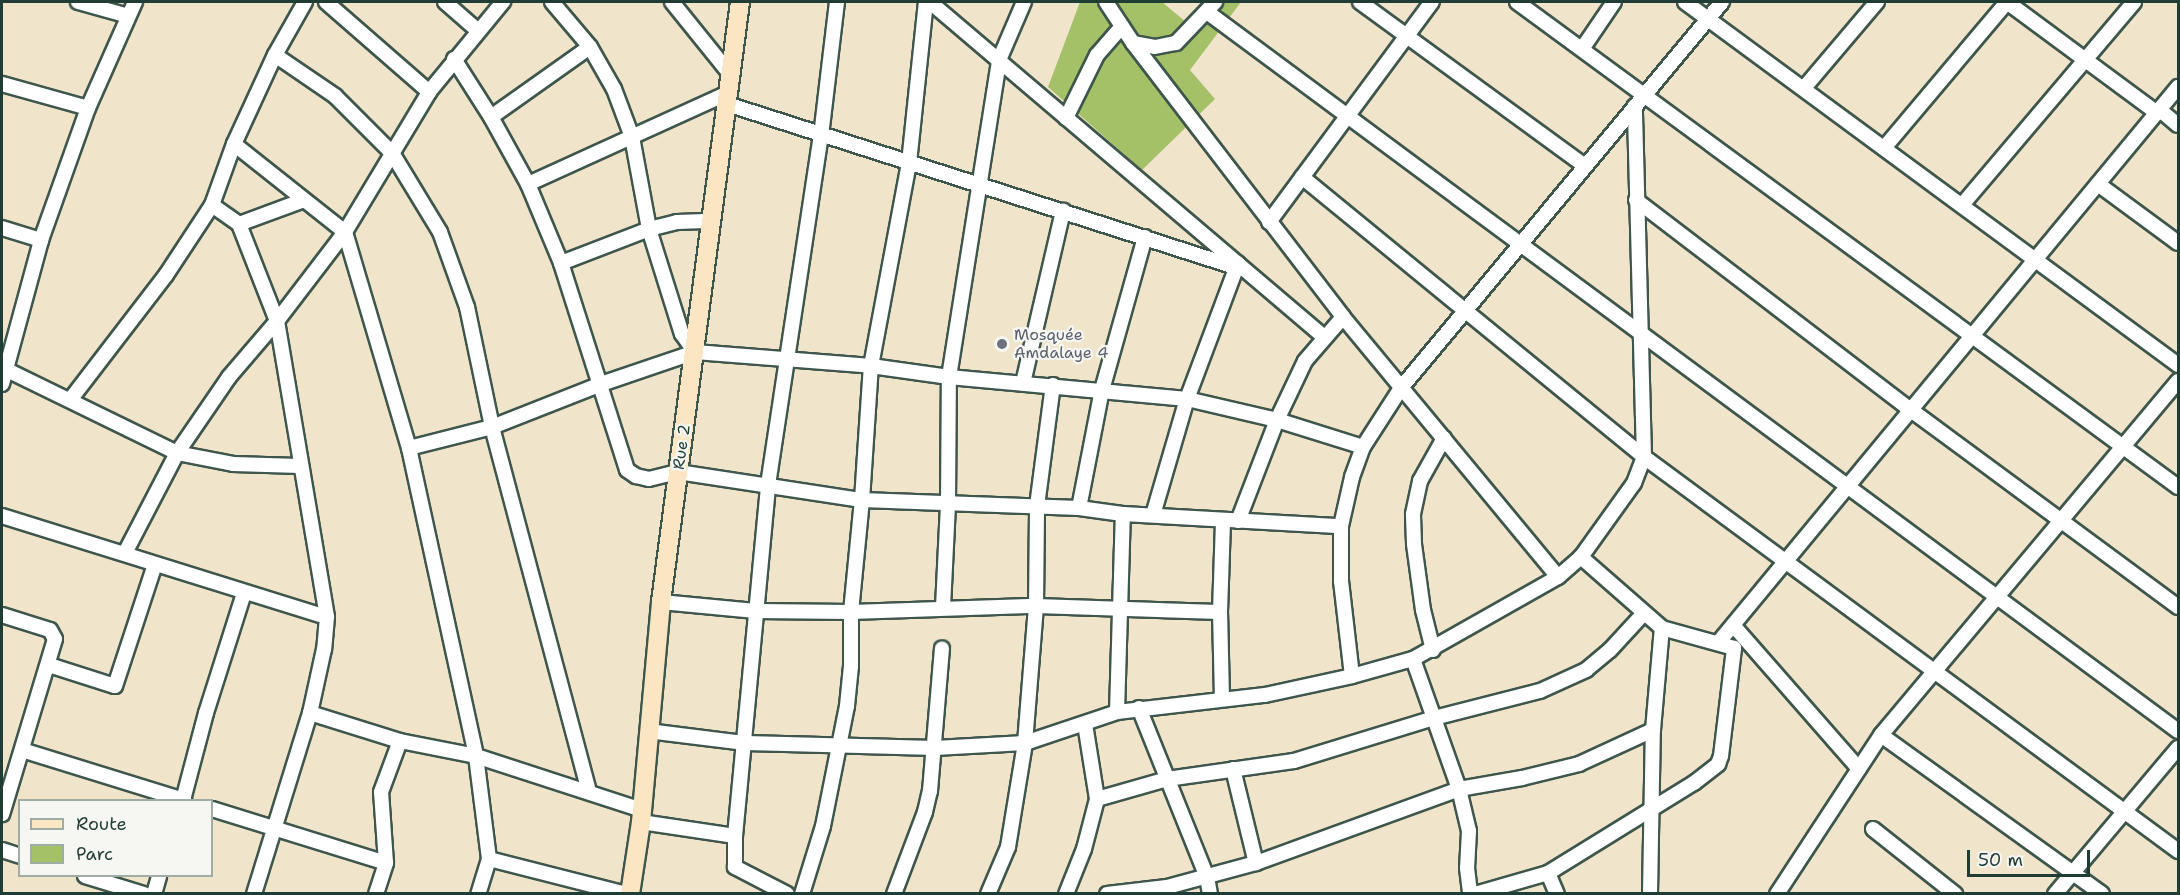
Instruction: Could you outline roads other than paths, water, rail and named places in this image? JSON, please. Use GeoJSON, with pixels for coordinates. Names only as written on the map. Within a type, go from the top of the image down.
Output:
{"type":"FeatureCollection","features":[{"type":"Feature","properties":{"kind":"street"},"geometry":{"type":"LineString","coordinates":[[78,2],[128,16]]}},
{"type":"Feature","properties":{"kind":"street"},"geometry":{"type":"LineString","coordinates":[[2,384],[7,331],[88,108],[135,2]]}},
{"type":"Feature","properties":{"kind":"street"},"geometry":{"type":"LineString","coordinates":[[70,400],[166,274],[212,205],[234,144],[275,55],[305,2]]}},
{"type":"Feature","properties":{"kind":"street"},"geometry":{"type":"LineString","coordinates":[[326,2],[429,92]]}},
{"type":"Feature","properties":{"kind":"street"},"geometry":{"type":"LineString","coordinates":[[445,2],[477,30]]}},
{"type":"Feature","properties":{"kind":"street"},"geometry":{"type":"LineString","coordinates":[[125,553],[177,453],[229,377],[277,321],[345,232],[429,92],[477,30],[503,2]]}},
{"type":"Feature","properties":{"kind":"street"},"geometry":{"type":"LineString","coordinates":[[552,2],[590,47],[614,89],[632,137],[650,229],[682,334],[695,352]]}},
{"type":"Feature","properties":{"kind":"street"},"geometry":{"type":"LineString","coordinates":[[672,2],[730,74]]}},
{"type":"Feature","properties":{"kind":"street","name":"Rue 2"},"geometry":{"type":"LineString","coordinates":[[628,894],[641,816],[661,602],[740,2]]}},
{"type":"Feature","properties":{"kind":"street"},"geometry":{"type":"LineString","coordinates":[[787,894],[735,867],[735,836],[746,743],[768,486],[821,136],[837,2]]}},
{"type":"Feature","properties":{"kind":"street"},"geometry":{"type":"LineString","coordinates":[[928,2],[999,60],[1236,265],[1324,337]]}},
{"type":"Feature","properties":{"kind":"street"},"geometry":{"type":"LineString","coordinates":[[802,894],[823,826],[840,746],[851,666],[851,612],[862,500],[871,366],[909,163],[928,2]]}},
{"type":"Feature","properties":{"kind":"street"},"geometry":{"type":"LineString","coordinates":[[943,607],[948,504],[949,377],[999,60],[1024,2]]}},
{"type":"Feature","properties":{"kind":"street"},"geometry":{"type":"LineString","coordinates":[[1106,2],[1133,43],[1343,317],[1558,577]]}},
{"type":"Feature","properties":{"kind":"street"},"geometry":{"type":"LineString","coordinates":[[1360,2],[1585,166]]}},
{"type":"Feature","properties":{"kind":"street"},"geometry":{"type":"LineString","coordinates":[[1269,222],[1432,2]]}},
{"type":"Feature","properties":{"kind":"street"},"geometry":{"type":"LineString","coordinates":[[1516,2],[1582,49],[1640,100],[1973,336],[2178,486]]}},
{"type":"Feature","properties":{"kind":"street"},"geometry":{"type":"LineString","coordinates":[[1582,49],[1614,2]]}},
{"type":"Feature","properties":{"kind":"street"},"geometry":{"type":"LineString","coordinates":[[1686,2],[2178,365]]}},
{"type":"Feature","properties":{"kind":"street"},"geometry":{"type":"LineString","coordinates":[[1352,676],[1341,581],[1341,526],[1352,477],[1363,447],[1401,388],[1722,2]]}},
{"type":"Feature","properties":{"kind":"street"},"geometry":{"type":"LineString","coordinates":[[1804,88],[1877,2]]}},
{"type":"Feature","properties":{"kind":"street"},"geometry":{"type":"LineString","coordinates":[[1884,148],[2007,2],[2178,125]]}},
{"type":"Feature","properties":{"kind":"street"},"geometry":{"type":"LineString","coordinates":[[1962,205],[2134,2]]}},
{"type":"Feature","properties":{"kind":"street"},"geometry":{"type":"LineString","coordinates":[[1133,43],[1155,47],[1176,43],[1211,7],[1347,116],[2178,731]]}},
{"type":"Feature","properties":{"kind":"street"},"geometry":{"type":"LineString","coordinates":[[1066,118],[1097,56],[1122,26]]}},
{"type":"Feature","properties":{"kind":"street"},"geometry":{"type":"LineString","coordinates":[[491,117],[590,47]]}},
{"type":"Feature","properties":{"kind":"street"},"geometry":{"type":"LineString","coordinates":[[275,55],[335,96],[392,153],[444,242],[467,307],[492,427],[589,792]]}},
{"type":"Feature","properties":{"kind":"street"},"geometry":{"type":"LineString","coordinates":[[454,59],[491,117],[528,184],[561,263],[627,470],[636,476],[649,479],[678,472],[862,500],[1079,508],[1123,514],[1341,526]]}},
{"type":"Feature","properties":{"kind":"street"},"geometry":{"type":"LineString","coordinates":[[2,84],[88,108]]}},
{"type":"Feature","properties":{"kind":"street"},"geometry":{"type":"LineString","coordinates":[[1718,643],[2178,87]]}},
{"type":"Feature","properties":{"kind":"street"},"geometry":{"type":"LineString","coordinates":[[528,184],[632,137],[727,98],[821,136],[1236,265]]}},
{"type":"Feature","properties":{"kind":"street"},"geometry":{"type":"LineString","coordinates":[[648,731],[746,743],[840,746],[935,748],[1025,743],[1117,712],[1265,694],[1352,676],[1413,659],[1433,650],[1558,577],[1581,557],[1634,483],[1644,457],[1636,200],[1640,100]]}},
{"type":"Feature","properties":{"kind":"street"},"geometry":{"type":"LineString","coordinates":[[234,144],[345,232],[409,448],[476,756],[489,859],[478,894]]}},
{"type":"Feature","properties":{"kind":"street"},"geometry":{"type":"LineString","coordinates":[[1302,177],[1644,457],[2178,850]]}},
{"type":"Feature","properties":{"kind":"street"},"geometry":{"type":"LineString","coordinates":[[2098,184],[2178,243]]}},
{"type":"Feature","properties":{"kind":"street"},"geometry":{"type":"LineString","coordinates":[[239,224],[304,200]]}},
{"type":"Feature","properties":{"kind":"street"},"geometry":{"type":"LineString","coordinates":[[1636,200],[1911,410],[2178,607]]}},
{"type":"Feature","properties":{"kind":"street"},"geometry":{"type":"LineString","coordinates":[[212,205],[239,224],[277,321],[327,617],[324,649],[310,713],[254,894]]}},
{"type":"Feature","properties":{"kind":"street"},"geometry":{"type":"LineString","coordinates":[[1023,383],[1063,211]]}},
{"type":"Feature","properties":{"kind":"street"},"geometry":{"type":"LineString","coordinates":[[561,263],[650,229],[677,222],[712,221]]}},
{"type":"Feature","properties":{"kind":"street"},"geometry":{"type":"LineString","coordinates":[[2,228],[41,240]]}},
{"type":"Feature","properties":{"kind":"street"},"geometry":{"type":"LineString","coordinates":[[1079,508],[1102,390],[1145,237]]}},
{"type":"Feature","properties":{"kind":"street"},"geometry":{"type":"LineString","coordinates":[[1153,515],[1187,399],[1236,265]]}},
{"type":"Feature","properties":{"kind":"street"},"geometry":{"type":"LineString","coordinates":[[1238,521],[1277,420],[1305,361],[1343,317]]}},
{"type":"Feature","properties":{"kind":"street"},"geometry":{"type":"LineString","coordinates":[[409,448],[492,427],[601,384],[695,352],[871,366],[949,377],[1187,399],[1277,420],[1363,447]]}},
{"type":"Feature","properties":{"kind":"street"},"geometry":{"type":"LineString","coordinates":[[5,369],[177,453],[233,464],[300,466]]}},
{"type":"Feature","properties":{"kind":"street"},"geometry":{"type":"LineString","coordinates":[[1777,894],[1881,735],[2178,381]]}},
{"type":"Feature","properties":{"kind":"street"},"geometry":{"type":"LineString","coordinates":[[988,894],[1008,847],[1025,743],[1036,606],[1037,506],[1053,385]]}},
{"type":"Feature","properties":{"kind":"street"},"geometry":{"type":"LineString","coordinates":[[1433,650],[1423,610],[1414,544],[1413,514],[1420,481],[1444,438]]}},
{"type":"Feature","properties":{"kind":"street"},"geometry":{"type":"LineString","coordinates":[[1117,712],[1123,514]]}},
{"type":"Feature","properties":{"kind":"street"},"geometry":{"type":"LineString","coordinates":[[2,516],[327,617]]}},
{"type":"Feature","properties":{"kind":"street"},"geometry":{"type":"LineString","coordinates":[[1222,699],[1220,612],[1223,520]]}},
{"type":"Feature","properties":{"kind":"street"},"geometry":{"type":"LineString","coordinates":[[1475,894],[1548,873],[1707,773],[1718,764],[1721,756],[1734,648],[1662,628],[1581,557]]}},
{"type":"Feature","properties":{"kind":"street"},"geometry":{"type":"LineString","coordinates":[[49,664],[115,686],[155,564]]}},
{"type":"Feature","properties":{"kind":"street"},"geometry":{"type":"LineString","coordinates":[[183,799],[206,713],[244,593]]}},
{"type":"Feature","properties":{"kind":"street"},"geometry":{"type":"LineString","coordinates":[[661,602],[756,611],[851,612],[943,607],[1036,606],[1220,612]]}},
{"type":"Feature","properties":{"kind":"street"},"geometry":{"type":"LineString","coordinates":[[1097,799],[1167,779],[1294,761],[1434,718],[1540,691],[1571,679],[1599,660],[1644,613]]}},
{"type":"Feature","properties":{"kind":"street"},"geometry":{"type":"LineString","coordinates":[[2,615],[50,630],[54,639],[49,664],[2,814]]}},
{"type":"Feature","properties":{"kind":"street"},"geometry":{"type":"LineString","coordinates":[[1733,625],[1859,769]]}},
{"type":"Feature","properties":{"kind":"street"},"geometry":{"type":"LineString","coordinates":[[1650,894],[1653,730],[1662,628]]}},
{"type":"Feature","properties":{"kind":"street"},"geometry":{"type":"LineString","coordinates":[[894,894],[925,812],[935,748],[942,649]]}},
{"type":"Feature","properties":{"kind":"street"},"geometry":{"type":"LineString","coordinates":[[1413,659],[1459,789],[1469,831],[1467,868],[1470,894]]}},
{"type":"Feature","properties":{"kind":"street"},"geometry":{"type":"LineString","coordinates":[[1139,708],[1207,877],[1210,894]]}},
{"type":"Feature","properties":{"kind":"street"},"geometry":{"type":"LineString","coordinates":[[310,713],[400,741],[476,756],[589,792],[641,816],[735,836]]}},
{"type":"Feature","properties":{"kind":"street"},"geometry":{"type":"LineString","coordinates":[[1066,894],[1084,849],[1097,799],[1085,724]]}},
{"type":"Feature","properties":{"kind":"street"},"geometry":{"type":"LineString","coordinates":[[1107,894],[1150,890],[1256,863],[1459,789],[1564,769],[1653,730]]}},
{"type":"Feature","properties":{"kind":"street"},"geometry":{"type":"LineString","coordinates":[[1881,735],[2103,894]]}},
{"type":"Feature","properties":{"kind":"street"},"geometry":{"type":"LineString","coordinates":[[376,894],[386,863],[380,802],[384,779],[400,741]]}},
{"type":"Feature","properties":{"kind":"street"},"geometry":{"type":"LineString","coordinates":[[2055,894],[2178,748]]}},
{"type":"Feature","properties":{"kind":"street"},"geometry":{"type":"LineString","coordinates":[[22,750],[180,799]]}},
{"type":"Feature","properties":{"kind":"street"},"geometry":{"type":"LineString","coordinates":[[1233,769],[1256,863]]}},
{"type":"Feature","properties":{"kind":"street"},"geometry":{"type":"LineString","coordinates":[[213,809],[386,863]]}},
{"type":"Feature","properties":{"kind":"street"},"geometry":{"type":"LineString","coordinates":[[1872,829],[1955,894]]}},
{"type":"Feature","properties":{"kind":"street"},"geometry":{"type":"LineString","coordinates":[[2,850],[18,855]]}},
{"type":"Feature","properties":{"kind":"street"},"geometry":{"type":"LineString","coordinates":[[489,859],[628,894]]}},
{"type":"Feature","properties":{"kind":"street"},"geometry":{"type":"LineString","coordinates":[[1548,873],[1557,894]]}},
{"type":"Feature","properties":{"kind":"street"},"geometry":{"type":"LineString","coordinates":[[88,877],[144,894]]}},
{"type":"Feature","properties":{"kind":"street"},"geometry":{"type":"LineString","coordinates":[[154,894],[159,877]]}},
{"type":"Feature","properties":{"kind":"place","name":"Mosquée Amdalaye 4"},"geometry":{"type":"Point","coordinates":[1002,344]}}]}
